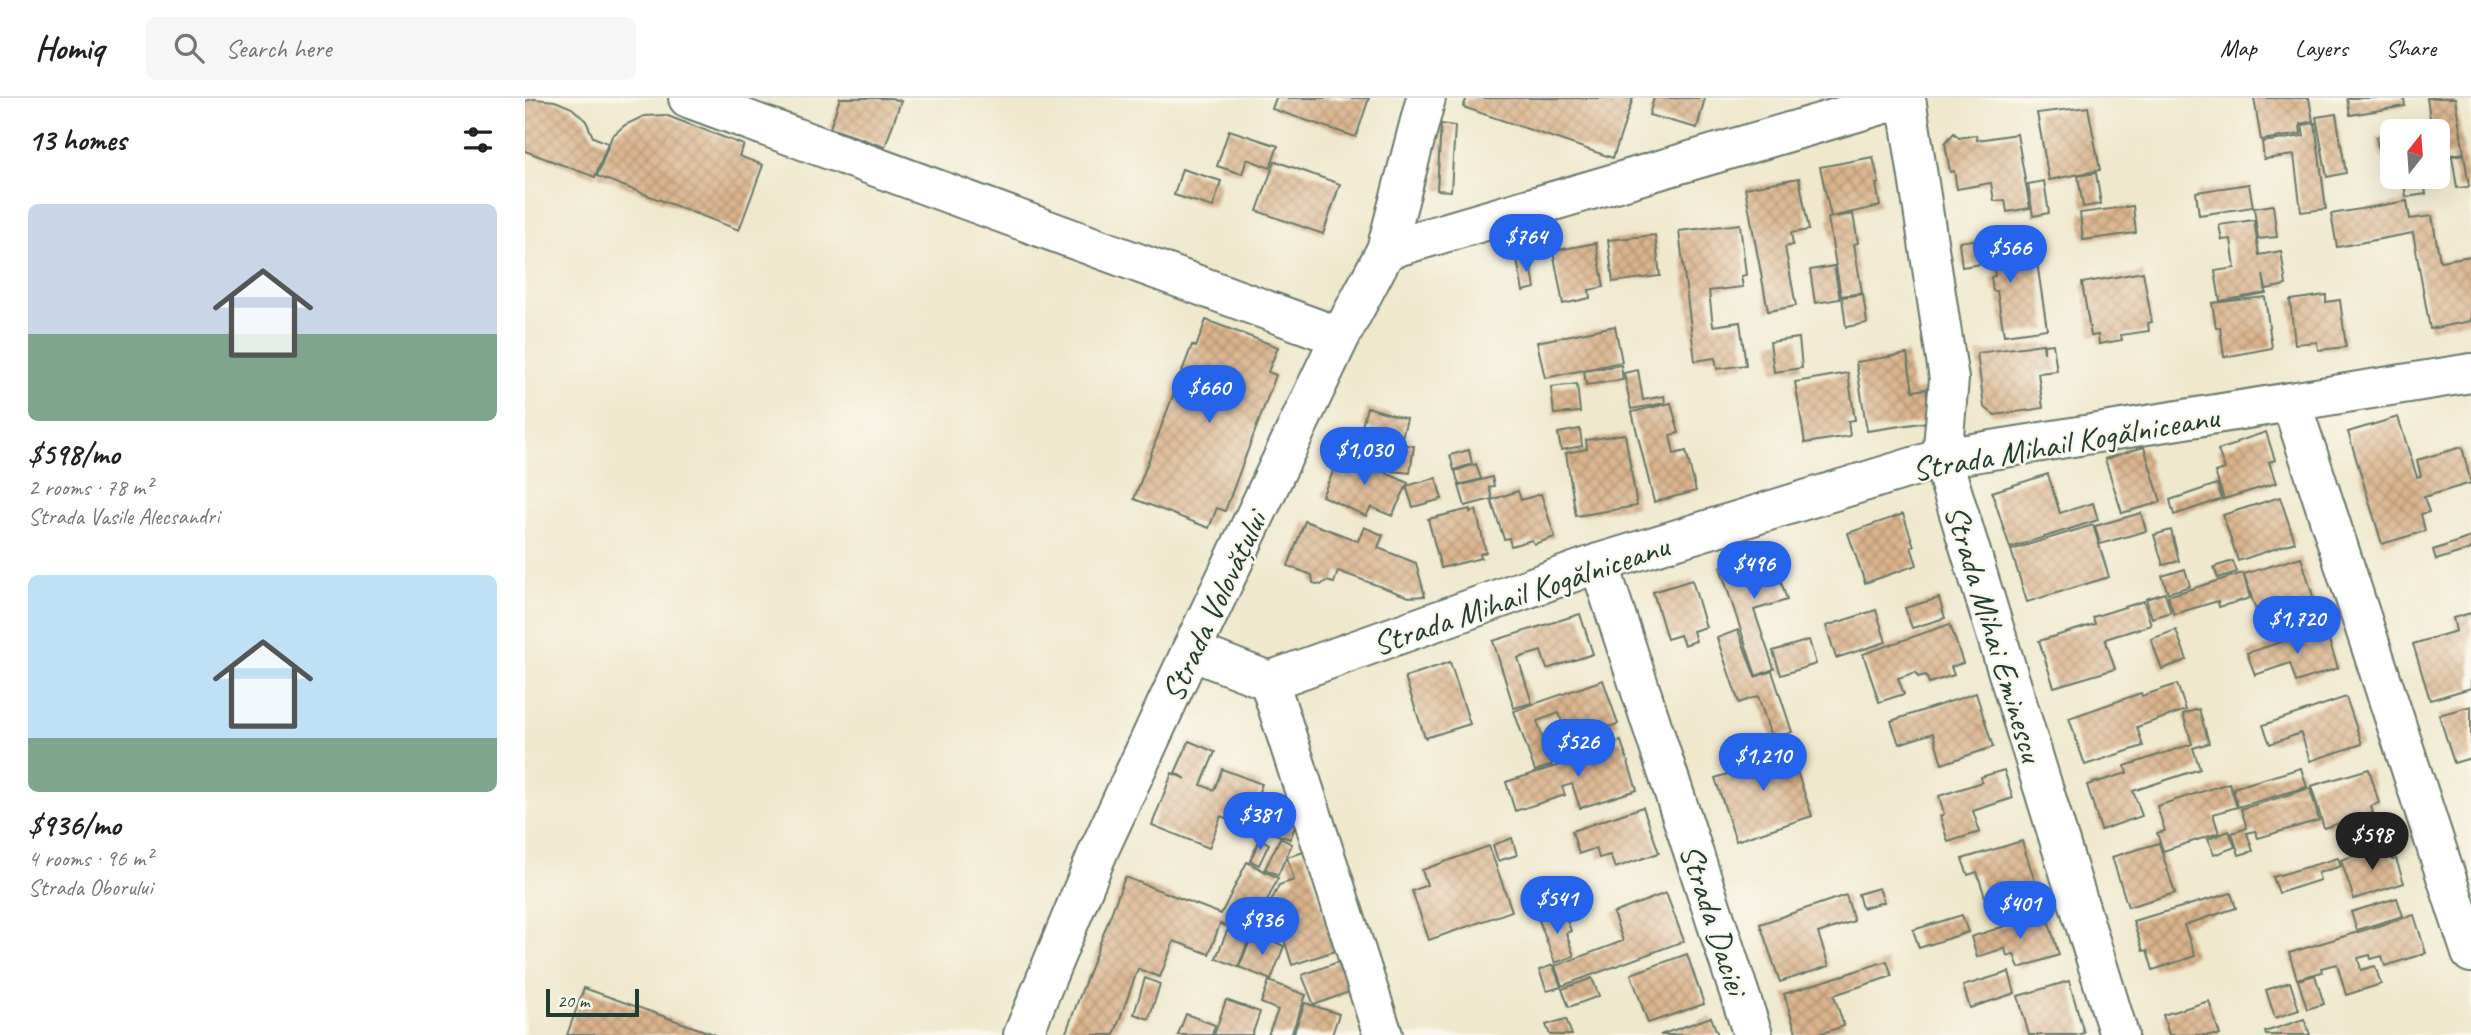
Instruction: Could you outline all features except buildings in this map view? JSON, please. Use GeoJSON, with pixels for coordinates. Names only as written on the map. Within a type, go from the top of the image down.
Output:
{"type":"FeatureCollection","features":[{"type":"Feature","properties":{"kind":"street"},"geometry":{"type":"LineString","coordinates":[[688,98],[1340,337]]}},
{"type":"Feature","properties":{"kind":"street","name":"Strada Volovățului"},"geometry":{"type":"LineString","coordinates":[[1023,1035],[1099,850],[1191,651],[1340,337],[1386,250],[1426,98]]}},
{"type":"Feature","properties":{"kind":"street"},"geometry":{"type":"LineString","coordinates":[[1386,250],[1905,98]]}},
{"type":"Feature","properties":{"kind":"street","name":"Strada Mihai Eminescu"},"geometry":{"type":"LineString","coordinates":[[1905,98],[1949,379],[1942,458],[2119,1035]]}},
{"type":"Feature","properties":{"kind":"street","name":"Strada Mihail Kogălniceanu"},"geometry":{"type":"LineString","coordinates":[[1269,681],[1599,563],[1942,458],[2471,373]]}},
{"type":"Feature","properties":{"kind":"street"},"geometry":{"type":"LineString","coordinates":[[2291,402],[2471,953]]}},
{"type":"Feature","properties":{"kind":"street","name":"Strada Daciei"},"geometry":{"type":"LineString","coordinates":[[1599,563],[1753,1035]]}},
{"type":"Feature","properties":{"kind":"street"},"geometry":{"type":"LineString","coordinates":[[1191,651],[1269,681],[1383,1035]]}}]}
